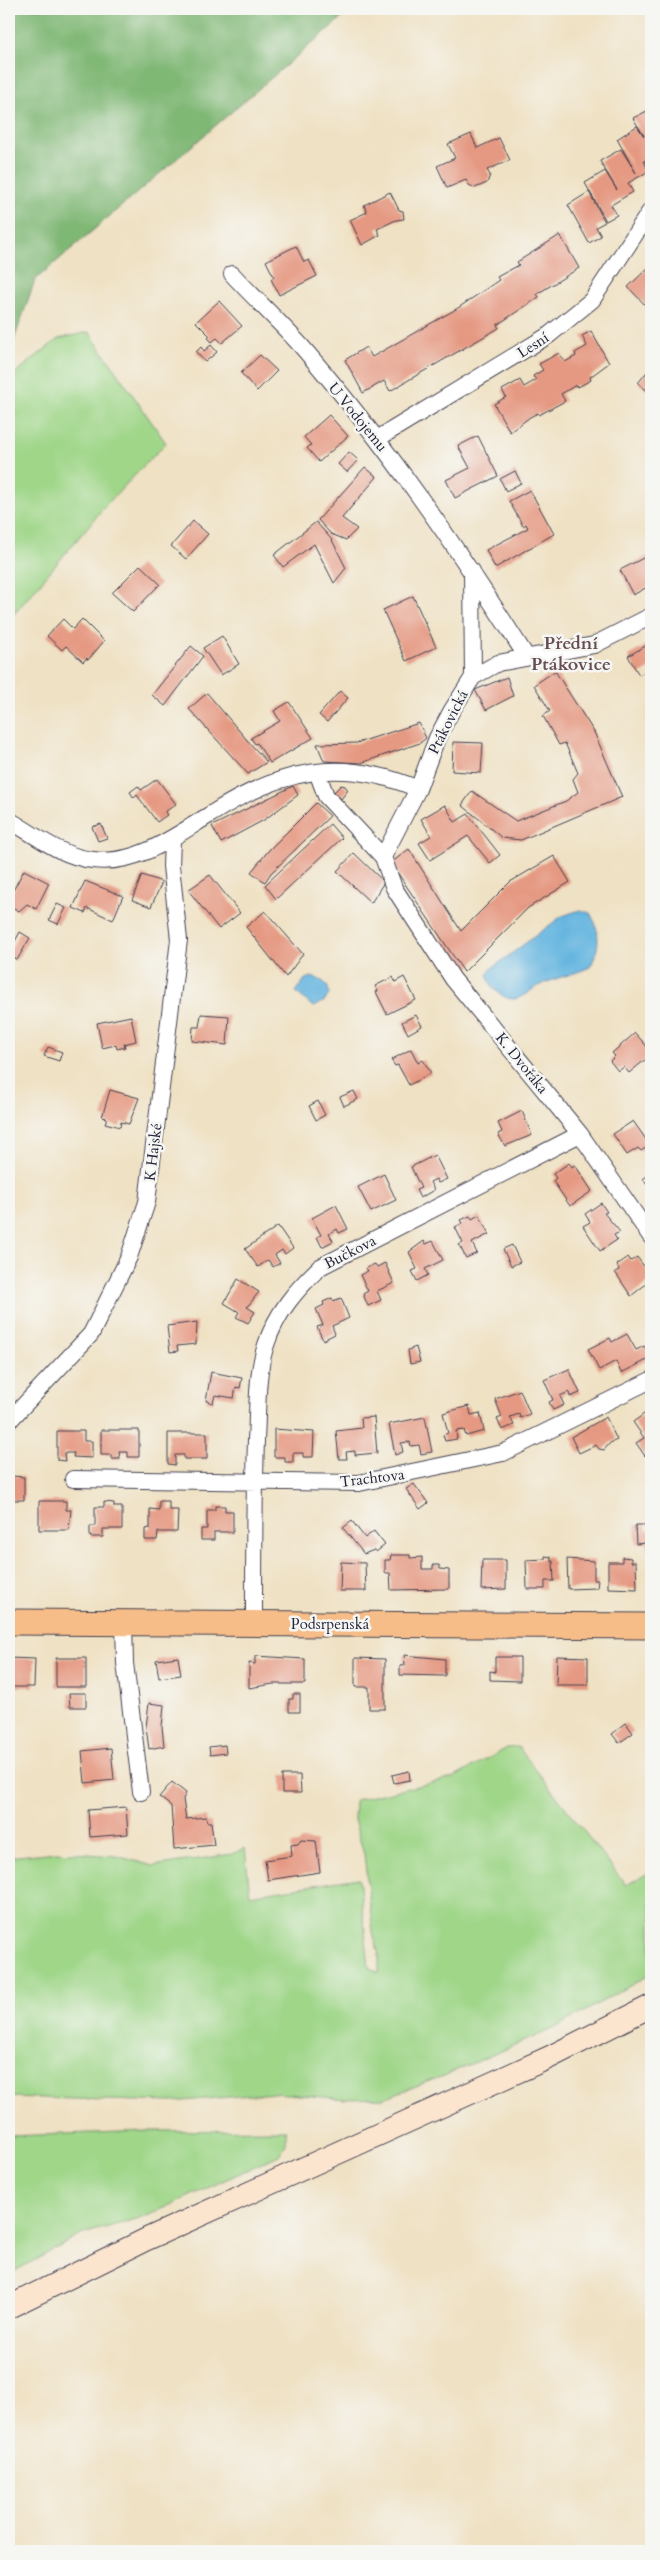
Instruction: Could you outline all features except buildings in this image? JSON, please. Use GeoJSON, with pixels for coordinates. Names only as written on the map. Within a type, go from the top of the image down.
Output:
{"type":"FeatureCollection","features":[{"type":"Feature","properties":{"kind":"main road","name":"Podsrpenská"},"geometry":{"type":"LineString","coordinates":[[9,1622],[651,1626]]}},
{"type":"Feature","properties":{"kind":"street","name":"Lesní"},"geometry":{"type":"LineString","coordinates":[[378,439],[549,335],[585,306],[592,300],[651,210]]}},
{"type":"Feature","properties":{"kind":"street","name":"U Vodojemu"},"geometry":{"type":"LineString","coordinates":[[232,274],[302,348],[378,439],[472,571],[526,656]]}},
{"type":"Feature","properties":{"kind":"street"},"geometry":{"type":"LineString","coordinates":[[472,571],[473,677]]}},
{"type":"Feature","properties":{"kind":"street","name":"Ptákovická"},"geometry":{"type":"LineString","coordinates":[[383,857],[418,790],[437,738],[473,677],[498,663],[526,656],[564,652],[594,645],[651,616]]}},
{"type":"Feature","properties":{"kind":"street"},"geometry":{"type":"LineString","coordinates":[[9,820],[64,853],[96,861],[113,860],[131,856],[172,840],[212,813],[268,783],[316,772],[364,772],[390,777],[418,790]]}},
{"type":"Feature","properties":{"kind":"street"},"geometry":{"type":"LineString","coordinates":[[316,772],[326,796],[383,857]]}},
{"type":"Feature","properties":{"kind":"street","name":"K Hajské"},"geometry":{"type":"LineString","coordinates":[[9,1421],[91,1334],[129,1257],[147,1202],[179,940],[171,866],[172,840]]}},
{"type":"Feature","properties":{"kind":"street","name":"K. Dvořáka"},"geometry":{"type":"LineString","coordinates":[[383,857],[394,888],[453,979],[580,1134],[651,1237]]}},
{"type":"Feature","properties":{"kind":"street","name":"Bučkova"},"geometry":{"type":"LineString","coordinates":[[254,1623],[255,1482],[260,1367],[266,1344],[278,1316],[292,1294],[320,1267],[580,1134]]}},
{"type":"Feature","properties":{"kind":"street","name":"Trachtova"},"geometry":{"type":"LineString","coordinates":[[73,1479],[359,1482],[503,1453],[651,1380]]}},
{"type":"Feature","properties":{"kind":"street"},"geometry":{"type":"LineString","coordinates":[[124,1623],[125,1663],[141,1792]]}},
{"type":"Feature","properties":{"kind":"street"},"geometry":{"type":"LineString","coordinates":[[9,2307],[139,2243],[550,2057],[651,2006]]}},
{"type":"Feature","properties":{"kind":"green space"},"geometry":{"type":"Polygon","coordinates":[[[9,9],[352,9],[35,280],[9,354],[9,9]]]}},
{"type":"Feature","properties":{"kind":"green space"},"geometry":{"type":"Polygon","coordinates":[[[89,332],[166,443],[107,504],[9,620],[9,378],[58,339],[89,332]]]}},
{"type":"Feature","properties":{"kind":"green space"},"geometry":{"type":"Polygon","coordinates":[[[518,1747],[626,1885],[651,1872],[651,1974],[555,2028],[443,2076],[384,2098],[346,2099],[275,2093],[171,2102],[9,2097],[9,1857],[56,1852],[117,1856],[153,1866],[232,1854],[245,1848],[250,1895],[359,1878],[369,1967],[379,1973],[379,1955],[373,1932],[364,1854],[354,1820],[355,1800],[453,1778],[507,1748],[518,1747]]]}},
{"type":"Feature","properties":{"kind":"green space"},"geometry":{"type":"Polygon","coordinates":[[[286,2130],[286,2144],[279,2155],[147,2216],[83,2234],[9,2274],[9,2136],[147,2131],[286,2130]]]}},
{"type":"Feature","properties":{"kind":"water"},"geometry":{"type":"Polygon","coordinates":[[[580,910],[590,913],[596,926],[598,940],[596,954],[590,967],[555,979],[518,998],[507,998],[496,990],[490,983],[487,975],[492,968],[562,916],[580,910]]]}},
{"type":"Feature","properties":{"kind":"water"},"geometry":{"type":"Polygon","coordinates":[[[311,977],[324,982],[329,990],[325,1001],[313,1007],[296,992],[305,979],[311,977]]]}},
{"type":"Feature","properties":{"kind":"district","name":"Přední Ptákovice"},"geometry":{"type":"Point","coordinates":[571,653]}}]}
